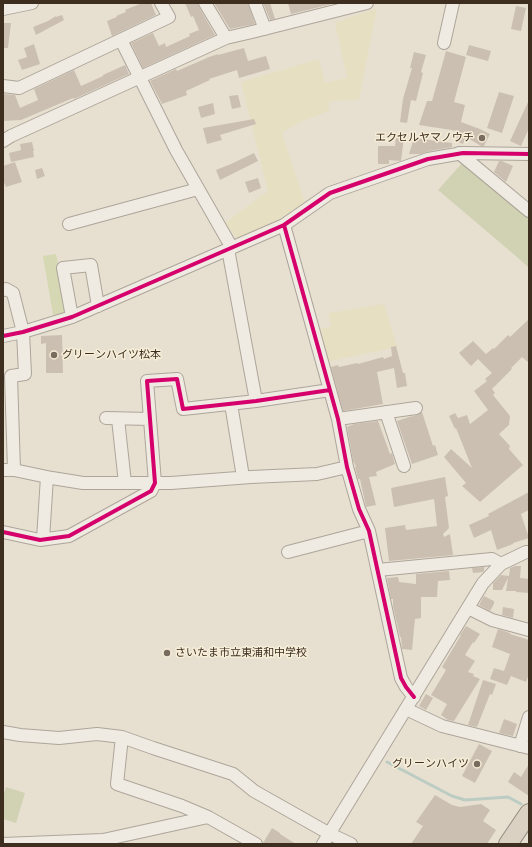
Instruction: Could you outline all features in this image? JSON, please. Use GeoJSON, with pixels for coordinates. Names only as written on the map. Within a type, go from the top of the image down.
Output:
{"type":"FeatureCollection","features":[{"type":"Feature","properties":{"kind":"highway"},"geometry":{"type":"LineString","coordinates":[[508,844],[529,813]]}},
{"type":"Feature","properties":{"kind":"street"},"geometry":{"type":"LineString","coordinates":[[3,9],[32,3]]}},
{"type":"Feature","properties":{"kind":"street"},"geometry":{"type":"LineString","coordinates":[[3,86],[19,88],[169,17],[161,3]]}},
{"type":"Feature","properties":{"kind":"street"},"geometry":{"type":"LineString","coordinates":[[205,3],[226,38]]}},
{"type":"Feature","properties":{"kind":"street"},"geometry":{"type":"LineString","coordinates":[[255,3],[265,29]]}},
{"type":"Feature","properties":{"kind":"street"},"geometry":{"type":"LineString","coordinates":[[3,141],[226,38],[366,3]]}},
{"type":"Feature","properties":{"kind":"street"},"geometry":{"type":"LineString","coordinates":[[444,43],[453,3]]}},
{"type":"Feature","properties":{"kind":"street"},"geometry":{"type":"LineString","coordinates":[[121,40],[176,150],[230,248],[256,401]]}},
{"type":"Feature","properties":{"kind":"street"},"geometry":{"type":"LineString","coordinates":[[3,336],[23,332],[72,317],[284,226],[330,193],[428,159],[459,153],[529,154]]}},
{"type":"Feature","properties":{"kind":"street"},"geometry":{"type":"LineString","coordinates":[[459,153],[529,211]]}},
{"type":"Feature","properties":{"kind":"street"},"geometry":{"type":"LineString","coordinates":[[68,224],[198,189]]}},
{"type":"Feature","properties":{"kind":"street"},"geometry":{"type":"LineString","coordinates":[[284,226],[338,419],[347,467],[358,509],[369,531],[401,678],[414,697]]}},
{"type":"Feature","properties":{"kind":"street"},"geometry":{"type":"LineString","coordinates":[[72,317],[63,268],[91,265],[98,306]]}},
{"type":"Feature","properties":{"kind":"street"},"geometry":{"type":"LineString","coordinates":[[3,290],[6,289],[13,293],[23,332],[25,374],[11,376],[8,470],[83,483],[171,483],[243,477],[316,474],[347,467]]}},
{"type":"Feature","properties":{"kind":"street"},"geometry":{"type":"LineString","coordinates":[[3,532],[40,540],[69,536],[151,491],[155,483],[147,381],[176,379],[183,409],[256,401],[330,390]]}},
{"type":"Feature","properties":{"kind":"street"},"geometry":{"type":"LineString","coordinates":[[231,404],[243,477]]}},
{"type":"Feature","properties":{"kind":"street"},"geometry":{"type":"LineString","coordinates":[[338,419],[416,408]]}},
{"type":"Feature","properties":{"kind":"street"},"geometry":{"type":"LineString","coordinates":[[386,412],[404,466]]}},
{"type":"Feature","properties":{"kind":"street"},"geometry":{"type":"LineString","coordinates":[[125,483],[112,418],[150,419]]}},
{"type":"Feature","properties":{"kind":"street"},"geometry":{"type":"LineString","coordinates":[[43,540],[47,477]]}},
{"type":"Feature","properties":{"kind":"street"},"geometry":{"type":"LineString","coordinates":[[288,552],[369,531]]}},
{"type":"Feature","properties":{"kind":"street"},"geometry":{"type":"LineString","coordinates":[[327,839],[483,583],[501,564],[529,552]]}},
{"type":"Feature","properties":{"kind":"street"},"geometry":{"type":"LineString","coordinates":[[378,570],[492,559],[501,564]]}},
{"type":"Feature","properties":{"kind":"street"},"geometry":{"type":"LineString","coordinates":[[468,608],[492,620],[529,630]]}},
{"type":"Feature","properties":{"kind":"street"},"geometry":{"type":"LineString","coordinates":[[406,709],[442,726],[524,747],[529,717]]}},
{"type":"Feature","properties":{"kind":"street"},"geometry":{"type":"LineString","coordinates":[[3,732],[59,738],[97,734],[122,737],[233,774],[254,791],[327,839],[351,844]]}},
{"type":"Feature","properties":{"kind":"street"},"geometry":{"type":"LineString","coordinates":[[122,737],[118,784],[182,806],[208,817],[256,844]]}},
{"type":"Feature","properties":{"kind":"street"},"geometry":{"type":"LineString","coordinates":[[3,844],[103,840],[208,817]]}},
{"type":"Feature","properties":{"kind":"shaded area"},"geometry":{"type":"Polygon","coordinates":[[[377,8],[359,100],[329,101],[329,111],[300,122],[282,133],[305,202],[276,222],[237,239],[225,223],[268,191],[241,82],[319,59],[325,83],[347,78],[335,23],[377,8]]]}},
{"type":"Feature","properties":{"kind":"shaded area"},"geometry":{"type":"Polygon","coordinates":[[[384,304],[397,347],[326,362],[317,330],[331,326],[328,313],[384,304]]]}},
{"type":"Feature","properties":{"kind":"green space"},"geometry":{"type":"Polygon","coordinates":[[[463,162],[529,214],[529,268],[438,190],[463,162]]]}},
{"type":"Feature","properties":{"kind":"green space"},"geometry":{"type":"Polygon","coordinates":[[[56,254],[68,313],[53,315],[43,256],[56,254]]]}},
{"type":"Feature","properties":{"kind":"green space"},"geometry":{"type":"Polygon","coordinates":[[[6,787],[25,793],[16,823],[3,819],[3,796],[6,787]]]}},
{"type":"Feature","properties":{"kind":"building"},"geometry":{"type":"Polygon","coordinates":[[[142,3],[151,3],[156,15],[112,36],[107,21],[126,12],[125,10],[142,3]]]}},
{"type":"Feature","properties":{"kind":"building"},"geometry":{"type":"Polygon","coordinates":[[[185,3],[198,3],[215,35],[143,68],[131,43],[153,33],[159,46],[165,43],[166,47],[190,36],[189,34],[199,30],[185,3]]]}},
{"type":"Feature","properties":{"kind":"building"},"geometry":{"type":"Polygon","coordinates":[[[214,3],[248,3],[255,24],[230,29],[214,3]]]}},
{"type":"Feature","properties":{"kind":"building"},"geometry":{"type":"Polygon","coordinates":[[[263,3],[270,3],[275,19],[270,20],[263,3]]]}},
{"type":"Feature","properties":{"kind":"building"},"geometry":{"type":"Polygon","coordinates":[[[288,3],[336,3],[291,14],[288,3]]]}},
{"type":"Feature","properties":{"kind":"building"},"geometry":{"type":"Polygon","coordinates":[[[516,6],[526,8],[521,31],[511,29],[516,6]]]}},
{"type":"Feature","properties":{"kind":"building"},"geometry":{"type":"Polygon","coordinates":[[[62,15],[64,20],[36,35],[33,27],[56,16],[62,15]]]}},
{"type":"Feature","properties":{"kind":"building"},"geometry":{"type":"Polygon","coordinates":[[[3,23],[11,23],[8,48],[3,48],[3,23]]]}},
{"type":"Feature","properties":{"kind":"building"},"geometry":{"type":"Polygon","coordinates":[[[34,44],[40,64],[22,70],[18,60],[27,57],[24,48],[34,44]]]}},
{"type":"Feature","properties":{"kind":"building"},"geometry":{"type":"Polygon","coordinates":[[[469,45],[491,51],[488,61],[466,55],[469,45]]]}},
{"type":"Feature","properties":{"kind":"building"},"geometry":{"type":"Polygon","coordinates":[[[244,48],[248,61],[266,56],[270,69],[239,78],[237,70],[209,79],[210,80],[186,91],[187,95],[162,104],[150,81],[176,69],[177,71],[206,58],[244,48]]]}},
{"type":"Feature","properties":{"kind":"building"},"geometry":{"type":"Polygon","coordinates":[[[446,51],[466,57],[454,102],[465,105],[461,122],[490,134],[484,146],[481,146],[466,137],[463,144],[456,141],[458,131],[419,125],[427,101],[432,101],[446,51]]]}},
{"type":"Feature","properties":{"kind":"building"},"geometry":{"type":"Polygon","coordinates":[[[414,52],[426,55],[421,72],[423,73],[416,101],[411,100],[407,123],[400,122],[403,99],[412,68],[410,68],[414,52]]]}},
{"type":"Feature","properties":{"kind":"building"},"geometry":{"type":"Polygon","coordinates":[[[125,65],[129,74],[74,99],[73,98],[21,120],[3,121],[3,94],[15,95],[20,108],[38,100],[34,89],[74,70],[81,86],[125,65]]]}},
{"type":"Feature","properties":{"kind":"building"},"geometry":{"type":"Polygon","coordinates":[[[499,92],[514,96],[502,133],[487,128],[499,92]]]}},
{"type":"Feature","properties":{"kind":"building"},"geometry":{"type":"Polygon","coordinates":[[[238,95],[241,107],[232,109],[229,96],[238,95]]]}},
{"type":"Feature","properties":{"kind":"building"},"geometry":{"type":"Polygon","coordinates":[[[529,100],[529,128],[521,146],[510,141],[529,100]]]}},
{"type":"Feature","properties":{"kind":"building"},"geometry":{"type":"Polygon","coordinates":[[[213,103],[215,114],[201,118],[198,107],[213,103]]]}},
{"type":"Feature","properties":{"kind":"building"},"geometry":{"type":"Polygon","coordinates":[[[254,119],[256,124],[220,135],[222,140],[207,144],[203,128],[254,119]]]}},
{"type":"Feature","properties":{"kind":"building"},"geometry":{"type":"Polygon","coordinates":[[[396,136],[404,137],[401,161],[389,160],[389,164],[378,164],[378,146],[395,146],[396,136]]]}},
{"type":"Feature","properties":{"kind":"building"},"geometry":{"type":"Polygon","coordinates":[[[414,138],[452,143],[452,147],[421,154],[409,154],[414,138]]]}},
{"type":"Feature","properties":{"kind":"building"},"geometry":{"type":"Polygon","coordinates":[[[32,142],[34,157],[11,162],[9,153],[21,150],[20,144],[32,142]]]}},
{"type":"Feature","properties":{"kind":"building"},"geometry":{"type":"Polygon","coordinates":[[[254,153],[258,161],[220,180],[216,170],[254,153]]]}},
{"type":"Feature","properties":{"kind":"building"},"geometry":{"type":"Polygon","coordinates":[[[499,161],[513,166],[506,182],[494,172],[499,161]]]}},
{"type":"Feature","properties":{"kind":"building"},"geometry":{"type":"Polygon","coordinates":[[[15,162],[22,182],[6,187],[3,180],[3,166],[15,162]]]}},
{"type":"Feature","properties":{"kind":"building"},"geometry":{"type":"Polygon","coordinates":[[[42,168],[45,176],[37,179],[35,170],[42,168]]]}},
{"type":"Feature","properties":{"kind":"building"},"geometry":{"type":"Polygon","coordinates":[[[258,178],[261,188],[249,193],[245,182],[258,178]]]}},
{"type":"Feature","properties":{"kind":"building"},"geometry":{"type":"Polygon","coordinates":[[[529,319],[529,363],[522,357],[492,389],[495,393],[493,395],[510,416],[509,425],[499,434],[510,446],[509,449],[523,465],[480,502],[462,486],[466,483],[444,457],[451,449],[472,468],[456,428],[455,429],[449,416],[455,413],[458,418],[467,415],[470,424],[488,410],[474,391],[487,381],[485,379],[492,373],[478,359],[471,366],[459,353],[473,341],[486,354],[493,348],[494,349],[508,335],[510,337],[529,319]]]}},
{"type":"Feature","properties":{"kind":"building","name":"グリーンハイツ松本"},"geometry":{"type":"Polygon","coordinates":[[[62,335],[63,373],[46,373],[46,343],[41,344],[41,336],[62,335]]]}},
{"type":"Feature","properties":{"kind":"building"},"geometry":{"type":"Polygon","coordinates":[[[396,346],[403,373],[405,373],[407,386],[397,388],[394,368],[377,372],[383,404],[343,411],[331,367],[338,365],[339,367],[358,364],[383,357],[384,359],[392,356],[391,347],[396,346]]]}},
{"type":"Feature","properties":{"kind":"building"},"geometry":{"type":"Polygon","coordinates":[[[422,412],[433,446],[435,445],[438,455],[412,464],[397,421],[422,412]]]}},
{"type":"Feature","properties":{"kind":"building"},"geometry":{"type":"Polygon","coordinates":[[[378,421],[390,454],[392,453],[395,464],[376,472],[377,476],[369,477],[376,505],[366,507],[360,479],[358,479],[353,460],[347,427],[354,424],[378,421]]]}},
{"type":"Feature","properties":{"kind":"building"},"geometry":{"type":"Polygon","coordinates":[[[445,477],[448,496],[445,497],[449,528],[443,534],[444,537],[450,534],[453,555],[389,561],[385,528],[405,525],[406,530],[437,526],[434,499],[394,507],[391,488],[445,477]]]}},
{"type":"Feature","properties":{"kind":"building"},"geometry":{"type":"Polygon","coordinates":[[[529,492],[529,510],[521,514],[529,538],[497,550],[491,530],[474,538],[469,525],[489,516],[488,514],[529,492]]]}},
{"type":"Feature","properties":{"kind":"building"},"geometry":{"type":"Polygon","coordinates":[[[521,566],[520,578],[529,579],[529,593],[506,591],[508,578],[502,590],[493,590],[493,583],[501,575],[509,576],[510,568],[521,566]]]}},
{"type":"Feature","properties":{"kind":"building"},"geometry":{"type":"Polygon","coordinates":[[[484,567],[483,572],[473,573],[472,568],[484,567]]]}},
{"type":"Feature","properties":{"kind":"building"},"geometry":{"type":"Polygon","coordinates":[[[449,571],[450,580],[438,581],[437,597],[421,597],[421,618],[415,619],[412,650],[402,649],[401,637],[393,606],[393,599],[391,599],[387,578],[398,577],[399,582],[416,584],[416,574],[449,571]]]}},
{"type":"Feature","properties":{"kind":"building"},"geometry":{"type":"Polygon","coordinates":[[[484,596],[494,601],[490,611],[479,605],[484,596]]]}},
{"type":"Feature","properties":{"kind":"building"},"geometry":{"type":"Polygon","coordinates":[[[503,607],[514,609],[513,618],[502,615],[503,607]]]}},
{"type":"Feature","properties":{"kind":"building"},"geometry":{"type":"Polygon","coordinates":[[[466,626],[480,634],[465,655],[475,661],[468,672],[474,674],[473,676],[480,679],[454,721],[448,720],[441,715],[447,704],[431,695],[446,670],[442,667],[466,626]]]}},
{"type":"Feature","properties":{"kind":"building"},"geometry":{"type":"Polygon","coordinates":[[[498,629],[529,640],[529,674],[526,682],[511,676],[507,685],[490,679],[494,668],[504,671],[510,654],[492,647],[498,629]]]}},
{"type":"Feature","properties":{"kind":"building"},"geometry":{"type":"Polygon","coordinates":[[[483,680],[496,684],[492,695],[490,694],[477,727],[468,725],[483,680]]]}},
{"type":"Feature","properties":{"kind":"building"},"geometry":{"type":"Polygon","coordinates":[[[426,694],[433,698],[426,710],[419,706],[426,694]]]}},
{"type":"Feature","properties":{"kind":"building"},"geometry":{"type":"Polygon","coordinates":[[[504,719],[517,724],[513,736],[499,733],[504,719]]]}},
{"type":"Feature","properties":{"kind":"building","name":"グリーンハイツ"},"geometry":{"type":"Polygon","coordinates":[[[479,744],[492,751],[475,783],[462,776],[479,744]]]}},
{"type":"Feature","properties":{"kind":"building"},"geometry":{"type":"Polygon","coordinates":[[[529,764],[529,796],[508,782],[514,772],[521,777],[529,764]]]}},
{"type":"Feature","properties":{"kind":"building"},"geometry":{"type":"Polygon","coordinates":[[[435,795],[452,805],[460,807],[481,804],[490,810],[483,821],[496,830],[487,844],[411,844],[423,826],[416,822],[435,795]]]}},
{"type":"Feature","properties":{"kind":"building"},"geometry":{"type":"Polygon","coordinates":[[[272,828],[280,834],[296,844],[263,844],[272,828]]]}},
{"type":"Feature","properties":{"kind":"waterway"},"geometry":{"type":"LineString","coordinates":[[387,762],[452,796],[465,800],[508,797],[521,804]]}},
{"type":"Feature","properties":{"kind":"cycle path"},"geometry":{"type":"LineString","coordinates":[[3,336],[23,332],[72,317],[284,225],[330,193],[428,159],[463,153],[529,154]]}},
{"type":"Feature","properties":{"kind":"cycle path"},"geometry":{"type":"LineString","coordinates":[[284,225],[338,419],[347,467],[359,509],[369,531],[401,678],[414,697]]}},
{"type":"Feature","properties":{"kind":"cycle path"},"geometry":{"type":"LineString","coordinates":[[3,532],[40,540],[69,536],[151,491],[155,483],[147,381],[177,379],[183,409],[256,401],[330,390]]}},
{"type":"Feature","properties":{"kind":"place","name":"エクセルヤマノウチ"},"geometry":{"type":"Point","coordinates":[482,138]}},
{"type":"Feature","properties":{"kind":"place","name":"グリーンハイツ松本"},"geometry":{"type":"Point","coordinates":[54,355]}},
{"type":"Feature","properties":{"kind":"place","name":"さいたま市立東浦和中学校"},"geometry":{"type":"Point","coordinates":[167,653]}},
{"type":"Feature","properties":{"kind":"place","name":"グリーンハイツ"},"geometry":{"type":"Point","coordinates":[477,764]}}]}
